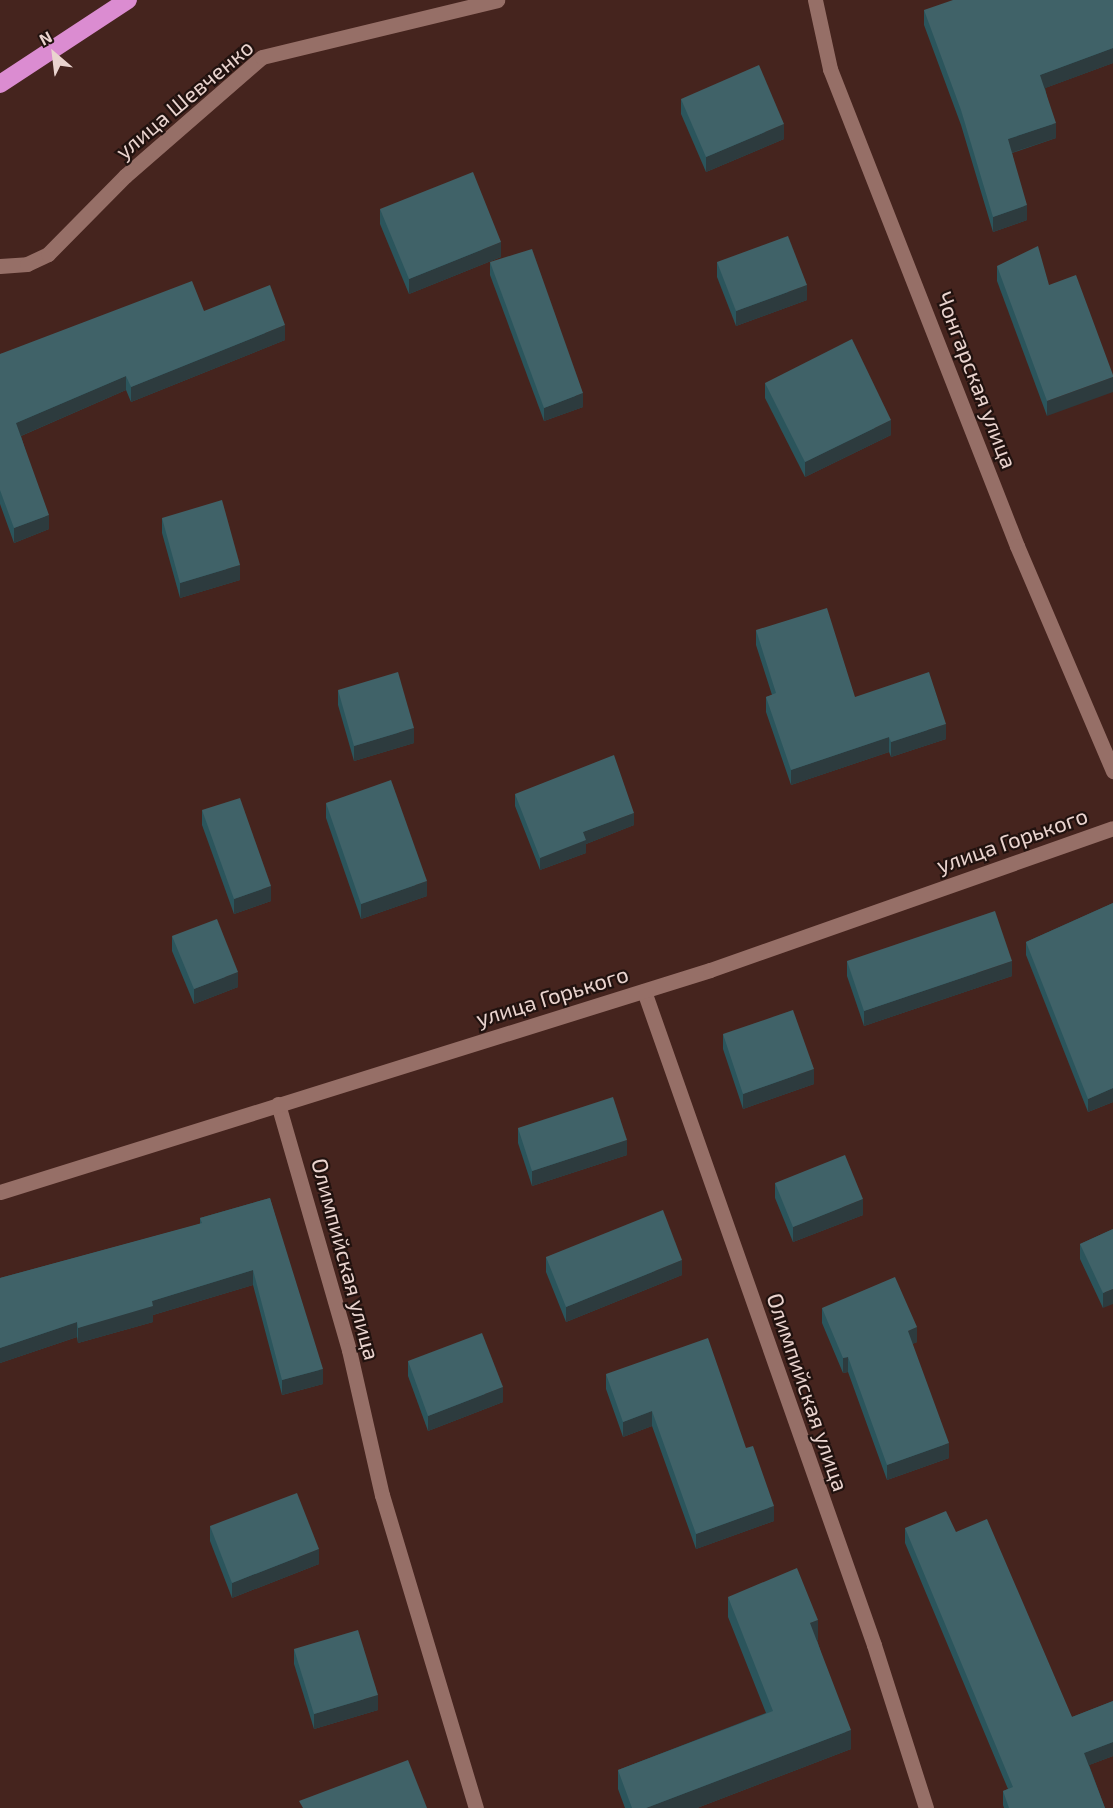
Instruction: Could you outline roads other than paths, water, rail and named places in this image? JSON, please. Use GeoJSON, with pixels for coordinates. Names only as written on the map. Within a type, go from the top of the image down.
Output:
{"type":"FeatureCollection","features":[{"type":"Feature","properties":{"kind":"highway"},"geometry":{"type":"LineString","coordinates":[[0,84],[128,0]]}},
{"type":"Feature","properties":{"kind":"street","name":"улица Шевченко"},"geometry":{"type":"LineString","coordinates":[[0,266],[27,264],[48,254],[126,176],[262,57],[497,0]]}},
{"type":"Feature","properties":{"kind":"street","name":"Чонгарская улица"},"geometry":{"type":"LineString","coordinates":[[815,0],[830,69],[1017,546],[1113,771]]}},
{"type":"Feature","properties":{"kind":"street","name":"улица Горького"},"geometry":{"type":"LineString","coordinates":[[0,1192],[644,991],[1113,828]]}},
{"type":"Feature","properties":{"kind":"street","name":"Олимпийская улица"},"geometry":{"type":"LineString","coordinates":[[644,991],[870,1634],[926,1808]]}},
{"type":"Feature","properties":{"kind":"street","name":"Олимпийская улица"},"geometry":{"type":"LineString","coordinates":[[278,1104],[349,1350],[382,1495],[476,1808]]}}]}
